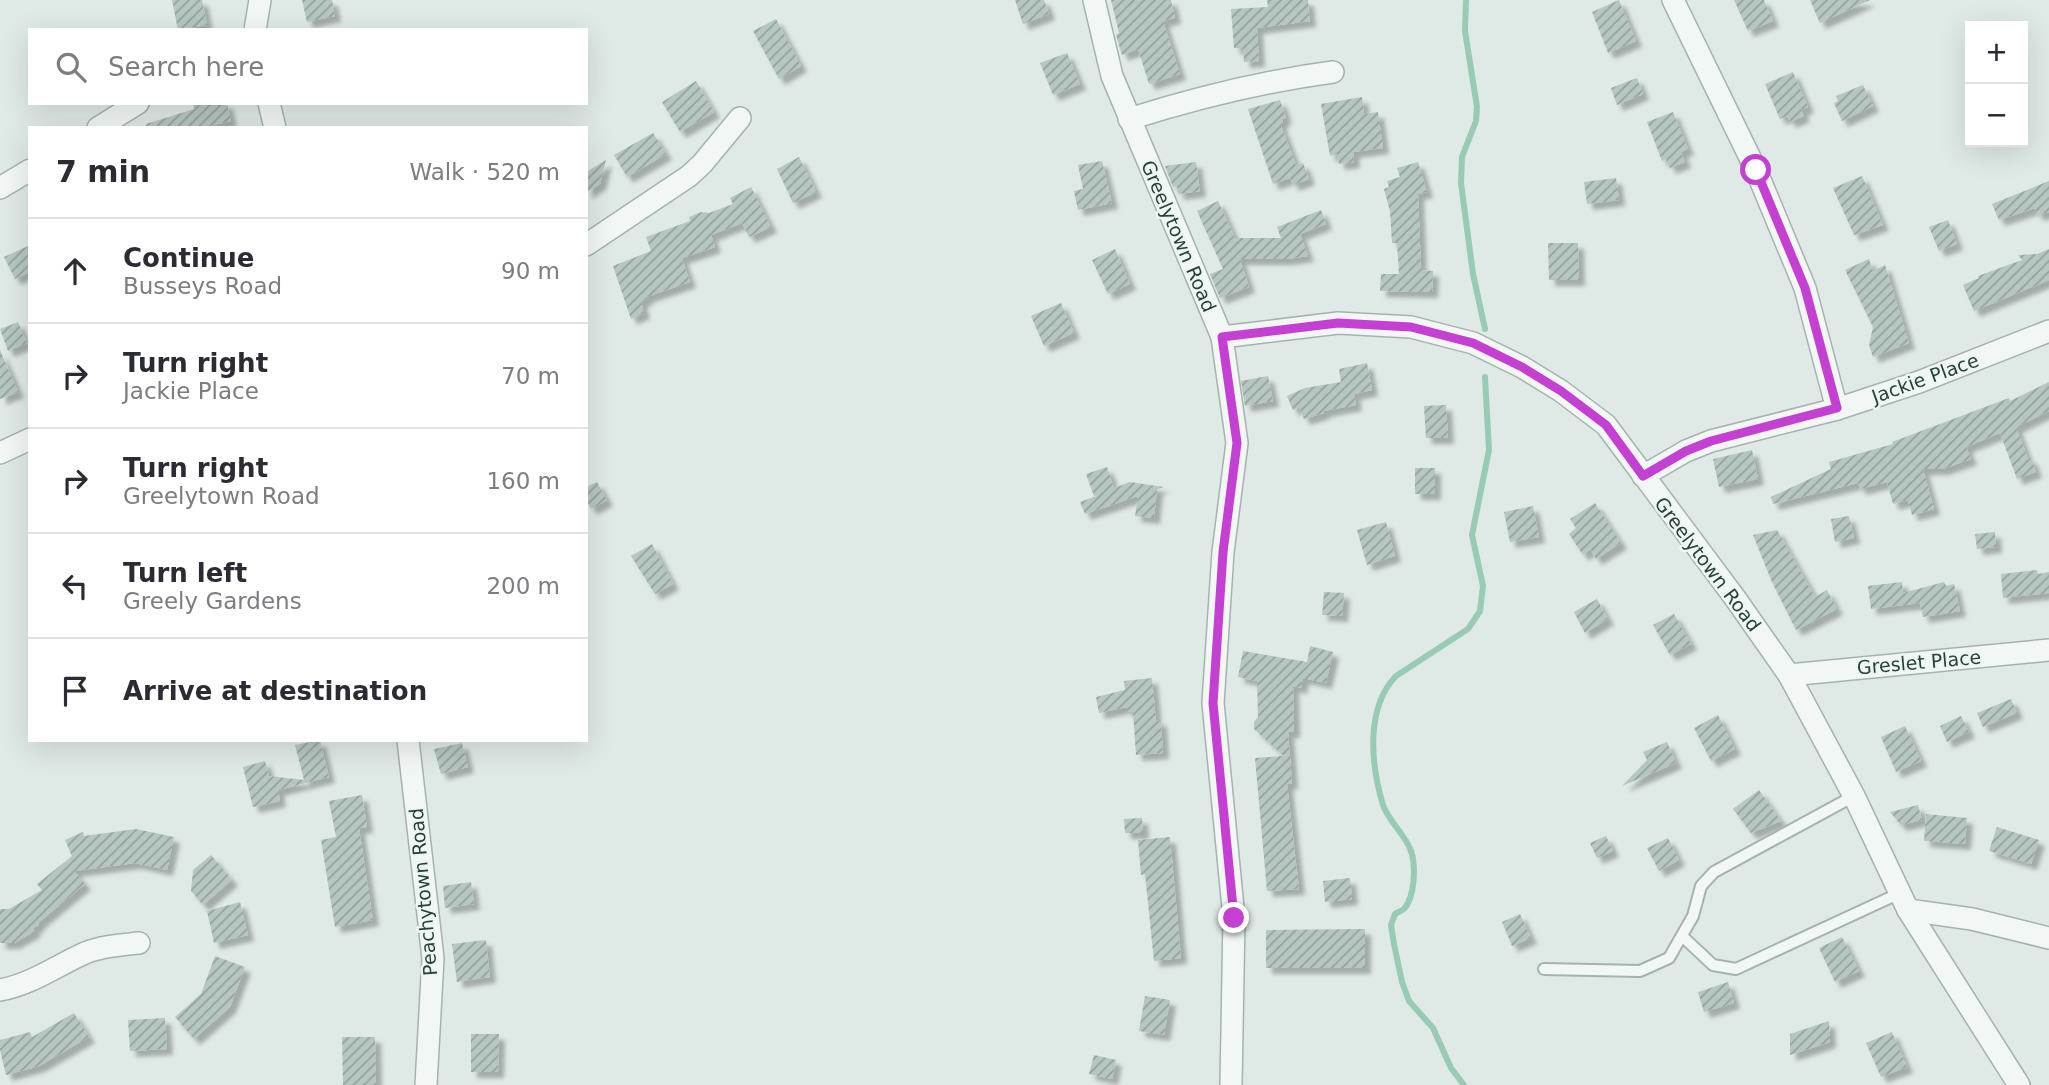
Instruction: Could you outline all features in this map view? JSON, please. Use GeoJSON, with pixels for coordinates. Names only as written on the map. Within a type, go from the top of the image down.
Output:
{"type":"FeatureCollection","features":[{"type":"Feature","properties":{"kind":"street"},"geometry":{"type":"LineString","coordinates":[[255,28],[261,0]]}},
{"type":"Feature","properties":{"kind":"street","name":"Greelytown Road"},"geometry":{"type":"LineString","coordinates":[[1094,0],[1112,76],[1222,337],[1338,323],[1411,327],[1473,343],[1522,367],[1561,391],[1606,425],[1789,675],[1854,796],[1904,902],[2019,1085]]}},
{"type":"Feature","properties":{"kind":"street"},"geometry":{"type":"LineString","coordinates":[[1673,0],[1756,170],[1805,288],[1837,408]]}},
{"type":"Feature","properties":{"kind":"street"},"geometry":{"type":"LineString","coordinates":[[1129,119],[1190,100],[1289,77],[1333,72]]}},
{"type":"Feature","properties":{"kind":"street"},"geometry":{"type":"LineString","coordinates":[[101,126],[135,105]]}},
{"type":"Feature","properties":{"kind":"street"},"geometry":{"type":"LineString","coordinates":[[270,105],[275,126]]}},
{"type":"Feature","properties":{"kind":"street"},"geometry":{"type":"LineString","coordinates":[[588,244],[696,170],[740,118]]}},
{"type":"Feature","properties":{"kind":"street"},"geometry":{"type":"LineString","coordinates":[[0,188],[28,171]]}},
{"type":"Feature","properties":{"kind":"street","name":"Jackie Place"},"geometry":{"type":"LineString","coordinates":[[1643,476],[1686,451],[1711,441],[1837,408],[1919,382],[2049,331]]}},
{"type":"Feature","properties":{"kind":"street"},"geometry":{"type":"LineString","coordinates":[[1222,337],[1237,443],[1223,552],[1213,703],[1234,918],[1231,1085]]}},
{"type":"Feature","properties":{"kind":"street"},"geometry":{"type":"LineString","coordinates":[[0,453],[28,440]]}},
{"type":"Feature","properties":{"kind":"street","name":"Greslet Place"},"geometry":{"type":"LineString","coordinates":[[1789,675],[2049,650]]}},
{"type":"Feature","properties":{"kind":"street","name":"Peachytown Road"},"geometry":{"type":"LineString","coordinates":[[408,742],[433,958],[426,1085]]}},
{"type":"Feature","properties":{"kind":"street"},"geometry":{"type":"LineString","coordinates":[[1904,902],[2049,938]]}},
{"type":"Feature","properties":{"kind":"street"},"geometry":{"type":"LineString","coordinates":[[0,990],[40,978],[86,953],[108,946],[139,943]]}},
{"type":"Feature","properties":{"kind":"lane"},"geometry":{"type":"LineString","coordinates":[[1544,969],[1640,971],[1669,958],[1693,916],[1701,886],[1714,872],[1854,796]]}},
{"type":"Feature","properties":{"kind":"lane"},"geometry":{"type":"LineString","coordinates":[[1682,936],[1713,965],[1736,969],[1904,902]]}},
{"type":"Feature","properties":{"kind":"building"},"geometry":{"type":"Polygon","coordinates":[[[172,0],[202,0],[207,25],[178,28],[172,0]]]}},
{"type":"Feature","properties":{"kind":"building"},"geometry":{"type":"Polygon","coordinates":[[[302,0],[332,0],[335,16],[307,22],[302,0]]]}},
{"type":"Feature","properties":{"kind":"building"},"geometry":{"type":"Polygon","coordinates":[[[1015,0],[1044,0],[1049,14],[1023,24],[1015,0]]]}},
{"type":"Feature","properties":{"kind":"building"},"geometry":{"type":"Polygon","coordinates":[[[1111,0],[1171,0],[1175,18],[1163,21],[1180,74],[1149,84],[1138,49],[1122,55],[1111,0]]]}},
{"type":"Feature","properties":{"kind":"building"},"geometry":{"type":"Polygon","coordinates":[[[1267,0],[1308,0],[1310,21],[1257,28],[1259,61],[1244,62],[1243,48],[1234,48],[1231,9],[1268,7],[1267,0]]]}},
{"type":"Feature","properties":{"kind":"building"},"geometry":{"type":"Polygon","coordinates":[[[1619,0],[1636,41],[1608,53],[1592,12],[1619,0]]]}},
{"type":"Feature","properties":{"kind":"building"},"geometry":{"type":"Polygon","coordinates":[[[1734,0],[1764,0],[1773,21],[1748,31],[1734,0]]]}},
{"type":"Feature","properties":{"kind":"building"},"geometry":{"type":"Polygon","coordinates":[[[1810,0],[1870,0],[1820,23],[1810,0]]]}},
{"type":"Feature","properties":{"kind":"building"},"geometry":{"type":"Polygon","coordinates":[[[776,19],[801,66],[779,79],[753,31],[776,19]]]}},
{"type":"Feature","properties":{"kind":"building"},"geometry":{"type":"Polygon","coordinates":[[[1067,53],[1080,84],[1053,95],[1040,63],[1067,53]]]}},
{"type":"Feature","properties":{"kind":"building"},"geometry":{"type":"Polygon","coordinates":[[[1793,72],[1808,107],[1801,110],[1804,116],[1790,122],[1787,116],[1780,119],[1765,84],[1793,72]]]}},
{"type":"Feature","properties":{"kind":"building"},"geometry":{"type":"Polygon","coordinates":[[[1637,78],[1643,94],[1617,105],[1611,88],[1637,78]]]}},
{"type":"Feature","properties":{"kind":"building"},"geometry":{"type":"Polygon","coordinates":[[[696,81],[714,112],[680,132],[662,102],[696,81]]]}},
{"type":"Feature","properties":{"kind":"building"},"geometry":{"type":"Polygon","coordinates":[[[1863,85],[1873,106],[1842,121],[1834,103],[1838,101],[1836,96],[1863,85]]]}},
{"type":"Feature","properties":{"kind":"building"},"geometry":{"type":"Polygon","coordinates":[[[1362,97],[1364,114],[1378,112],[1383,148],[1353,152],[1354,162],[1339,164],[1337,154],[1330,156],[1321,104],[1362,97]]]}},
{"type":"Feature","properties":{"kind":"building"},"geometry":{"type":"Polygon","coordinates":[[[1280,100],[1286,118],[1280,123],[1296,165],[1303,163],[1309,179],[1293,185],[1290,178],[1273,184],[1248,109],[1280,100]]]}},
{"type":"Feature","properties":{"kind":"building"},"geometry":{"type":"Polygon","coordinates":[[[193,105],[227,105],[231,121],[210,126],[146,126],[146,124],[194,109],[193,105]]]}},
{"type":"Feature","properties":{"kind":"building"},"geometry":{"type":"Polygon","coordinates":[[[1673,112],[1688,149],[1681,152],[1685,162],[1670,168],[1666,159],[1662,161],[1647,122],[1673,112]]]}},
{"type":"Feature","properties":{"kind":"building"},"geometry":{"type":"Polygon","coordinates":[[[653,133],[666,154],[627,177],[614,155],[653,133]]]}},
{"type":"Feature","properties":{"kind":"building"},"geometry":{"type":"Polygon","coordinates":[[[799,157],[816,192],[793,203],[777,169],[799,157]]]}},
{"type":"Feature","properties":{"kind":"building"},"geometry":{"type":"Polygon","coordinates":[[[606,160],[600,184],[588,192],[588,171],[606,160]]]}},
{"type":"Feature","properties":{"kind":"building"},"geometry":{"type":"Polygon","coordinates":[[[1102,161],[1112,203],[1078,210],[1074,191],[1083,189],[1078,165],[1102,161]]]}},
{"type":"Feature","properties":{"kind":"building"},"geometry":{"type":"Polygon","coordinates":[[[1196,162],[1200,191],[1178,194],[1177,186],[1173,187],[1165,166],[1196,162]]]}},
{"type":"Feature","properties":{"kind":"building"},"geometry":{"type":"Polygon","coordinates":[[[1418,162],[1427,192],[1418,194],[1421,270],[1433,271],[1432,292],[1380,291],[1381,274],[1399,274],[1397,243],[1392,243],[1390,211],[1384,189],[1389,187],[1387,181],[1400,177],[1397,168],[1418,162]]]}},
{"type":"Feature","properties":{"kind":"building"},"geometry":{"type":"Polygon","coordinates":[[[1862,176],[1883,225],[1854,235],[1833,188],[1862,176]]]}},
{"type":"Feature","properties":{"kind":"building"},"geometry":{"type":"Polygon","coordinates":[[[1616,178],[1619,200],[1587,204],[1584,182],[1616,178]]]}},
{"type":"Feature","properties":{"kind":"building"},"geometry":{"type":"Polygon","coordinates":[[[2049,181],[2049,212],[2037,215],[2035,208],[1999,220],[1992,204],[2049,181]]]}},
{"type":"Feature","properties":{"kind":"building"},"geometry":{"type":"Polygon","coordinates":[[[751,187],[771,227],[749,237],[742,223],[711,235],[715,247],[682,258],[690,282],[646,297],[647,299],[641,301],[644,313],[631,319],[613,266],[651,251],[646,237],[690,221],[689,217],[701,212],[709,213],[733,204],[730,198],[751,187]]]}},
{"type":"Feature","properties":{"kind":"building"},"geometry":{"type":"Polygon","coordinates":[[[1218,201],[1235,238],[1281,238],[1277,227],[1321,210],[1326,224],[1300,234],[1308,256],[1240,259],[1249,287],[1220,298],[1210,274],[1223,269],[1197,211],[1218,201]]]}},
{"type":"Feature","properties":{"kind":"building"},"geometry":{"type":"Polygon","coordinates":[[[1948,220],[1957,244],[1939,251],[1929,227],[1948,220]]]}},
{"type":"Feature","properties":{"kind":"building"},"geometry":{"type":"Polygon","coordinates":[[[1548,243],[1578,243],[1579,280],[1549,280],[1548,243]]]}},
{"type":"Feature","properties":{"kind":"building"},"geometry":{"type":"Polygon","coordinates":[[[28,246],[28,273],[15,279],[4,257],[28,246]]]}},
{"type":"Feature","properties":{"kind":"building"},"geometry":{"type":"Polygon","coordinates":[[[1115,249],[1130,284],[1108,294],[1092,260],[1115,249]]]}},
{"type":"Feature","properties":{"kind":"building"},"geometry":{"type":"Polygon","coordinates":[[[2049,249],[2049,280],[1974,311],[1963,285],[1979,278],[1978,276],[2022,260],[2018,255],[2037,254],[2049,249]]]}},
{"type":"Feature","properties":{"kind":"building"},"geometry":{"type":"Polygon","coordinates":[[[1869,259],[1873,271],[1885,265],[1909,343],[1873,357],[1869,345],[1873,327],[1845,270],[1869,259]]]}},
{"type":"Feature","properties":{"kind":"building"},"geometry":{"type":"Polygon","coordinates":[[[1061,303],[1074,333],[1044,346],[1031,316],[1061,303]]]}},
{"type":"Feature","properties":{"kind":"building"},"geometry":{"type":"Polygon","coordinates":[[[18,322],[27,343],[8,351],[0,329],[18,322]]]}},
{"type":"Feature","properties":{"kind":"building"},"geometry":{"type":"Polygon","coordinates":[[[0,350],[18,392],[0,399],[0,350]]]}},
{"type":"Feature","properties":{"kind":"building"},"geometry":{"type":"Polygon","coordinates":[[[1367,363],[1372,390],[1354,394],[1356,405],[1324,411],[1304,419],[1299,407],[1293,410],[1287,396],[1305,388],[1341,382],[1339,369],[1367,363]]]}},
{"type":"Feature","properties":{"kind":"building"},"geometry":{"type":"Polygon","coordinates":[[[1268,376],[1273,401],[1245,406],[1241,381],[1268,376]]]}},
{"type":"Feature","properties":{"kind":"building"},"geometry":{"type":"Polygon","coordinates":[[[2049,382],[2049,411],[2016,427],[2036,472],[2017,479],[2000,433],[1966,447],[1971,459],[1943,469],[1923,469],[1934,509],[1912,515],[1908,500],[1893,504],[1887,482],[1860,489],[1858,483],[1773,504],[1771,497],[1831,469],[1829,462],[1893,444],[1892,442],[2009,398],[2010,401],[2049,382]]]}},
{"type":"Feature","properties":{"kind":"building"},"geometry":{"type":"Polygon","coordinates":[[[1446,405],[1448,438],[1426,438],[1424,406],[1446,405]]]}},
{"type":"Feature","properties":{"kind":"building"},"geometry":{"type":"Polygon","coordinates":[[[1752,450],[1758,479],[1719,487],[1713,459],[1752,450]]]}},
{"type":"Feature","properties":{"kind":"building"},"geometry":{"type":"Polygon","coordinates":[[[1107,467],[1114,488],[1130,482],[1164,487],[1157,489],[1154,518],[1135,516],[1138,496],[1085,514],[1080,502],[1099,495],[1094,496],[1086,474],[1107,467]]]}},
{"type":"Feature","properties":{"kind":"building"},"geometry":{"type":"Polygon","coordinates":[[[1415,468],[1435,468],[1435,494],[1415,494],[1415,468]]]}},
{"type":"Feature","properties":{"kind":"building"},"geometry":{"type":"Polygon","coordinates":[[[597,482],[607,500],[591,509],[588,503],[588,486],[597,482]]]}},
{"type":"Feature","properties":{"kind":"building"},"geometry":{"type":"Polygon","coordinates":[[[1595,503],[1621,543],[1596,559],[1590,549],[1583,555],[1569,534],[1576,528],[1570,519],[1595,503]]]}},
{"type":"Feature","properties":{"kind":"building"},"geometry":{"type":"Polygon","coordinates":[[[1533,506],[1539,537],[1510,542],[1504,512],[1533,506]]]}},
{"type":"Feature","properties":{"kind":"building"},"geometry":{"type":"Polygon","coordinates":[[[1849,516],[1854,538],[1835,542],[1831,519],[1849,516]]]}},
{"type":"Feature","properties":{"kind":"building"},"geometry":{"type":"Polygon","coordinates":[[[1386,522],[1395,556],[1367,565],[1357,530],[1386,522]]]}},
{"type":"Feature","properties":{"kind":"building"},"geometry":{"type":"Polygon","coordinates":[[[1777,530],[1815,597],[1827,590],[1837,609],[1796,630],[1753,535],[1777,530]]]}},
{"type":"Feature","properties":{"kind":"building"},"geometry":{"type":"Polygon","coordinates":[[[1995,532],[1996,547],[1977,549],[1975,534],[1995,532]]]}},
{"type":"Feature","properties":{"kind":"building"},"geometry":{"type":"Polygon","coordinates":[[[652,544],[673,584],[655,594],[631,556],[652,544]]]}},
{"type":"Feature","properties":{"kind":"building"},"geometry":{"type":"Polygon","coordinates":[[[2037,570],[2038,574],[2049,572],[2049,593],[2003,598],[2001,574],[2037,570]]]}},
{"type":"Feature","properties":{"kind":"building"},"geometry":{"type":"Polygon","coordinates":[[[1902,582],[1903,593],[1944,582],[1946,586],[1954,584],[1960,611],[1923,617],[1920,603],[1871,609],[1868,586],[1902,582]]]}},
{"type":"Feature","properties":{"kind":"building"},"geometry":{"type":"Polygon","coordinates":[[[1324,592],[1344,593],[1342,616],[1322,615],[1324,592]]]}},
{"type":"Feature","properties":{"kind":"building"},"geometry":{"type":"Polygon","coordinates":[[[1597,599],[1608,619],[1585,633],[1574,612],[1597,599]]]}},
{"type":"Feature","properties":{"kind":"building"},"geometry":{"type":"Polygon","coordinates":[[[1674,614],[1691,644],[1670,655],[1653,625],[1674,614]]]}},
{"type":"Feature","properties":{"kind":"building"},"geometry":{"type":"Polygon","coordinates":[[[1310,646],[1333,652],[1326,683],[1303,678],[1301,688],[1293,686],[1294,732],[1288,732],[1292,783],[1287,784],[1299,889],[1267,891],[1255,758],[1284,756],[1254,729],[1254,722],[1258,717],[1257,681],[1238,677],[1243,651],[1307,662],[1310,646]]]}},
{"type":"Feature","properties":{"kind":"building"},"geometry":{"type":"Polygon","coordinates":[[[1152,678],[1156,721],[1161,720],[1163,753],[1136,755],[1133,712],[1127,712],[1127,707],[1099,713],[1096,697],[1125,690],[1124,681],[1152,678]]]}},
{"type":"Feature","properties":{"kind":"building"},"geometry":{"type":"Polygon","coordinates":[[[2011,699],[2017,713],[1983,727],[1977,713],[2011,699]]]}},
{"type":"Feature","properties":{"kind":"building"},"geometry":{"type":"Polygon","coordinates":[[[1718,715],[1735,749],[1711,761],[1694,728],[1718,715]]]}},
{"type":"Feature","properties":{"kind":"building"},"geometry":{"type":"Polygon","coordinates":[[[1961,716],[1969,732],[1947,742],[1940,726],[1961,716]]]}},
{"type":"Feature","properties":{"kind":"building"},"geometry":{"type":"Polygon","coordinates":[[[1905,726],[1921,761],[1896,772],[1881,737],[1905,726]]]}},
{"type":"Feature","properties":{"kind":"building"},"geometry":{"type":"Polygon","coordinates":[[[320,742],[329,777],[278,790],[280,801],[253,807],[243,767],[265,761],[269,776],[304,780],[295,745],[320,742]]]}},
{"type":"Feature","properties":{"kind":"building"},"geometry":{"type":"Polygon","coordinates":[[[1667,742],[1676,763],[1622,786],[1647,760],[1643,752],[1667,742]]]}},
{"type":"Feature","properties":{"kind":"building"},"geometry":{"type":"Polygon","coordinates":[[[462,743],[468,767],[441,774],[434,749],[462,743]]]}},
{"type":"Feature","properties":{"kind":"building"},"geometry":{"type":"Polygon","coordinates":[[[1759,790],[1781,821],[1751,833],[1733,809],[1759,790]]]}},
{"type":"Feature","properties":{"kind":"building"},"geometry":{"type":"Polygon","coordinates":[[[362,795],[367,827],[359,828],[373,920],[335,927],[321,840],[336,837],[329,801],[362,795]]]}},
{"type":"Feature","properties":{"kind":"building"},"geometry":{"type":"Polygon","coordinates":[[[1918,805],[1922,820],[1901,825],[1890,812],[1918,805]]]}},
{"type":"Feature","properties":{"kind":"building"},"geometry":{"type":"Polygon","coordinates":[[[1926,814],[1967,818],[1965,844],[1924,841],[1926,814]]]}},
{"type":"Feature","properties":{"kind":"building"},"geometry":{"type":"Polygon","coordinates":[[[1142,818],[1143,833],[1125,833],[1124,819],[1142,818]]]}},
{"type":"Feature","properties":{"kind":"building"},"geometry":{"type":"Polygon","coordinates":[[[1997,827],[2039,840],[2031,864],[1989,851],[1997,827]]]}},
{"type":"Feature","properties":{"kind":"building"},"geometry":{"type":"Polygon","coordinates":[[[136,829],[174,837],[167,870],[135,863],[74,871],[85,884],[38,923],[39,925],[33,928],[35,931],[14,943],[0,943],[0,909],[9,909],[42,890],[37,884],[72,856],[65,840],[83,832],[84,836],[136,829]]]}},
{"type":"Feature","properties":{"kind":"building"},"geometry":{"type":"Polygon","coordinates":[[[1606,836],[1613,851],[1597,858],[1590,843],[1606,836]]]}},
{"type":"Feature","properties":{"kind":"building"},"geometry":{"type":"Polygon","coordinates":[[[1170,837],[1181,958],[1154,961],[1145,874],[1141,875],[1138,840],[1170,837]]]}},
{"type":"Feature","properties":{"kind":"building"},"geometry":{"type":"Polygon","coordinates":[[[1668,838],[1679,860],[1659,871],[1647,848],[1668,838]]]}},
{"type":"Feature","properties":{"kind":"building"},"geometry":{"type":"Polygon","coordinates":[[[211,855],[232,880],[203,905],[191,891],[193,870],[211,855]]]}},
{"type":"Feature","properties":{"kind":"building"},"geometry":{"type":"Polygon","coordinates":[[[1350,878],[1352,899],[1325,902],[1323,881],[1350,878]]]}},
{"type":"Feature","properties":{"kind":"building"},"geometry":{"type":"Polygon","coordinates":[[[471,882],[474,904],[445,908],[443,886],[471,882]]]}},
{"type":"Feature","properties":{"kind":"building"},"geometry":{"type":"Polygon","coordinates":[[[240,902],[248,935],[214,943],[207,911],[240,902]]]}},
{"type":"Feature","properties":{"kind":"building"},"geometry":{"type":"Polygon","coordinates":[[[1520,914],[1531,938],[1512,946],[1502,922],[1520,914]]]}},
{"type":"Feature","properties":{"kind":"building"},"geometry":{"type":"Polygon","coordinates":[[[1365,929],[1365,968],[1266,968],[1266,930],[1365,929]]]}},
{"type":"Feature","properties":{"kind":"building"},"geometry":{"type":"Polygon","coordinates":[[[1842,937],[1859,971],[1835,982],[1819,948],[1842,937]]]}},
{"type":"Feature","properties":{"kind":"building"},"geometry":{"type":"Polygon","coordinates":[[[486,940],[490,977],[457,982],[452,944],[486,940]]]}},
{"type":"Feature","properties":{"kind":"building"},"geometry":{"type":"Polygon","coordinates":[[[215,956],[245,967],[230,1007],[194,1039],[175,1017],[201,994],[215,956]]]}},
{"type":"Feature","properties":{"kind":"building"},"geometry":{"type":"Polygon","coordinates":[[[1728,982],[1734,1003],[1704,1012],[1698,992],[1728,982]]]}},
{"type":"Feature","properties":{"kind":"building"},"geometry":{"type":"Polygon","coordinates":[[[1145,996],[1170,1000],[1164,1035],[1139,1031],[1145,996]]]}},
{"type":"Feature","properties":{"kind":"building"},"geometry":{"type":"Polygon","coordinates":[[[74,1013],[89,1037],[39,1066],[6,1075],[0,1040],[30,1032],[32,1037],[74,1013]]]}},
{"type":"Feature","properties":{"kind":"building"},"geometry":{"type":"Polygon","coordinates":[[[165,1018],[167,1049],[130,1051],[128,1020],[165,1018]]]}},
{"type":"Feature","properties":{"kind":"building"},"geometry":{"type":"Polygon","coordinates":[[[1829,1021],[1830,1042],[1790,1055],[1790,1034],[1829,1021]]]}},
{"type":"Feature","properties":{"kind":"building"},"geometry":{"type":"Polygon","coordinates":[[[1892,1032],[1907,1067],[1881,1077],[1866,1043],[1892,1032]]]}},
{"type":"Feature","properties":{"kind":"building"},"geometry":{"type":"Polygon","coordinates":[[[471,1034],[499,1034],[498,1072],[471,1072],[471,1034]]]}},
{"type":"Feature","properties":{"kind":"building"},"geometry":{"type":"Polygon","coordinates":[[[342,1037],[375,1037],[376,1085],[343,1085],[342,1037]]]}},
{"type":"Feature","properties":{"kind":"building"},"geometry":{"type":"Polygon","coordinates":[[[1094,1055],[1116,1060],[1112,1079],[1089,1074],[1094,1055]]]}},
{"type":"Feature","properties":{"kind":"waterway"},"geometry":{"type":"LineString","coordinates":[[1466,0],[1465,31],[1477,107],[1476,121],[1462,157],[1461,183],[1473,274],[1485,329]]}},
{"type":"Feature","properties":{"kind":"waterway"},"geometry":{"type":"LineString","coordinates":[[1464,1085],[1451,1068],[1433,1028],[1409,1001],[1402,982],[1391,925],[1395,914],[1408,904],[1414,881],[1414,865],[1408,845],[1383,805],[1373,738],[1379,704],[1396,676],[1468,629],[1480,611],[1483,586],[1472,535],[1489,450],[1485,377]]}},
{"type":"Feature","properties":{"kind":"route"},"geometry":{"type":"LineString","coordinates":[[1234,918],[1213,703],[1223,552],[1237,443],[1222,337],[1338,323],[1411,327],[1473,343],[1522,367],[1561,391],[1606,425],[1643,476],[1686,451],[1711,441],[1837,408],[1805,288],[1756,170]]}}]}
